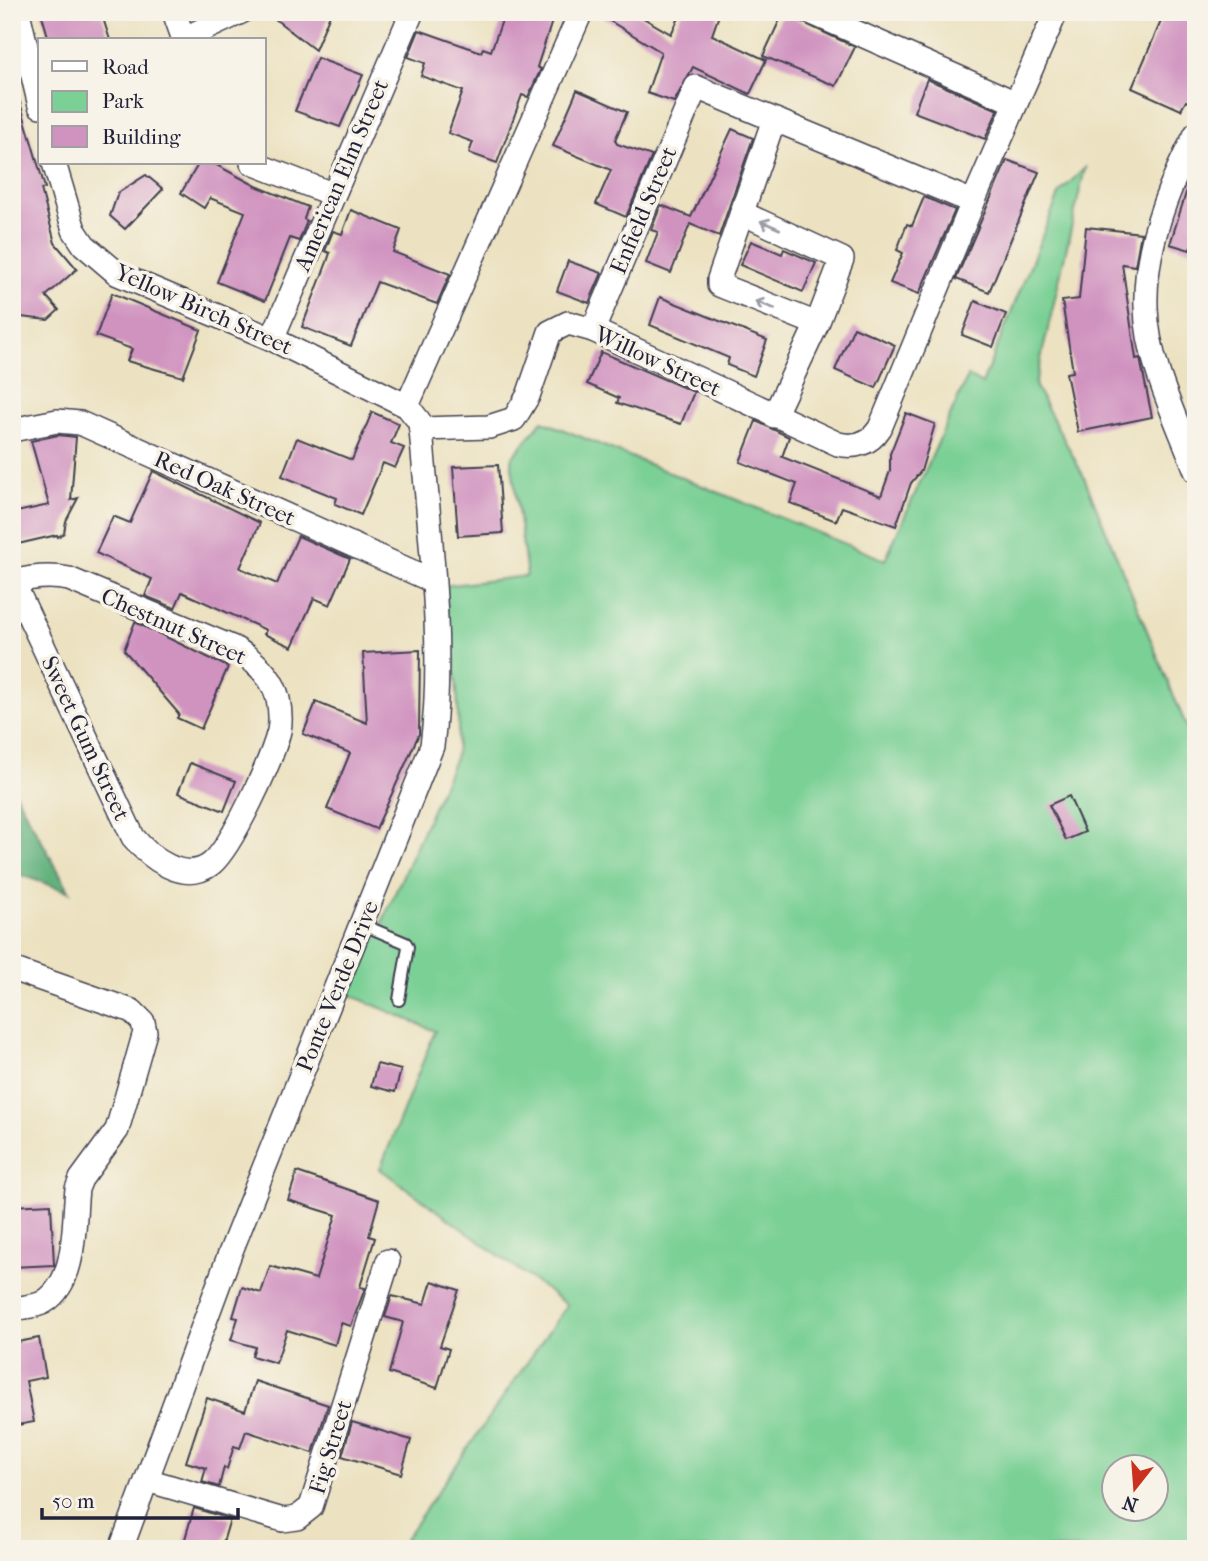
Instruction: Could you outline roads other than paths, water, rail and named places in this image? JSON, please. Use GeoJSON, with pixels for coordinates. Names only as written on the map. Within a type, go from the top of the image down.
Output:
{"type":"FeatureCollection","features":[{"type":"Feature","properties":{"kind":"street"},"geometry":{"type":"LineString","coordinates":[[18,12],[38,97]]}},
{"type":"Feature","properties":{"kind":"street"},"geometry":{"type":"LineString","coordinates":[[174,12],[182,38]]}},
{"type":"Feature","properties":{"kind":"street"},"geometry":{"type":"LineString","coordinates":[[187,38],[242,12]]}},
{"type":"Feature","properties":{"kind":"street","name":"American Elm Street"},"geometry":{"type":"LineString","coordinates":[[272,339],[412,12]]}},
{"type":"Feature","properties":{"kind":"street"},"geometry":{"type":"LineString","coordinates":[[407,406],[581,12]]}},
{"type":"Feature","properties":{"kind":"street"},"geometry":{"type":"LineString","coordinates":[[810,12],[1016,103]]}},
{"type":"Feature","properties":{"kind":"street"},"geometry":{"type":"LineString","coordinates":[[817,324],[719,285],[773,122],[973,202],[1056,12]]}},
{"type":"Feature","properties":{"kind":"street","name":"Enfield Street"},"geometry":{"type":"LineString","coordinates":[[593,330],[694,90],[702,88],[773,122]]}},
{"type":"Feature","properties":{"kind":"street"},"geometry":{"type":"LineString","coordinates":[[1196,134],[1177,169],[1163,207],[1153,246],[1146,308],[1160,372],[1196,471]]}},
{"type":"Feature","properties":{"kind":"street","name":"Yellow Birch Street"},"geometry":{"type":"LineString","coordinates":[[54,164],[74,230],[101,261],[118,274],[272,339],[407,406]]}},
{"type":"Feature","properties":{"kind":"street"},"geometry":{"type":"LineString","coordinates":[[255,164],[332,194]]}},
{"type":"Feature","properties":{"kind":"street","name":"Willow Street"},"geometry":{"type":"LineString","coordinates":[[421,429],[489,427],[514,419],[528,396],[550,332],[568,323],[593,330],[838,444],[863,444],[880,428],[973,202]]}},
{"type":"Feature","properties":{"kind":"street"},"geometry":{"type":"LineString","coordinates":[[742,213],[842,258],[817,324],[774,416]]}},
{"type":"Feature","properties":{"kind":"street","name":"Ponte Verde Drive"},"geometry":{"type":"LineString","coordinates":[[121,1549],[229,1256],[432,746],[436,704],[433,581],[421,429],[419,421],[407,406]]}},
{"type":"Feature","properties":{"kind":"street","name":"Red Oak Street"},"geometry":{"type":"LineString","coordinates":[[12,430],[57,421],[80,423],[433,581]]}},
{"type":"Feature","properties":{"kind":"street","name":"Chestnut Street"},"geometry":{"type":"LineString","coordinates":[[13,582],[47,576],[69,579],[234,648],[253,660],[272,683],[280,708],[279,729],[254,793],[221,852],[211,864],[194,870],[177,869],[147,855]]}},
{"type":"Feature","properties":{"kind":"street","name":"Sweet Gum Street"},"geometry":{"type":"LineString","coordinates":[[13,582],[133,837],[147,855]]}},
{"type":"Feature","properties":{"kind":"street"},"geometry":{"type":"LineString","coordinates":[[12,969],[132,1011],[142,1022],[144,1043],[117,1130],[81,1179],[77,1189],[68,1270],[59,1289],[43,1303],[12,1309]]}},
{"type":"Feature","properties":{"kind":"street","name":"Fig Street"},"geometry":{"type":"LineString","coordinates":[[147,1480],[283,1520],[297,1518],[311,1507],[388,1261]]}},
{"type":"Feature","properties":{"kind":"lane"},"geometry":{"type":"LineString","coordinates":[[362,924],[406,943],[408,947],[399,1000]]}}]}
